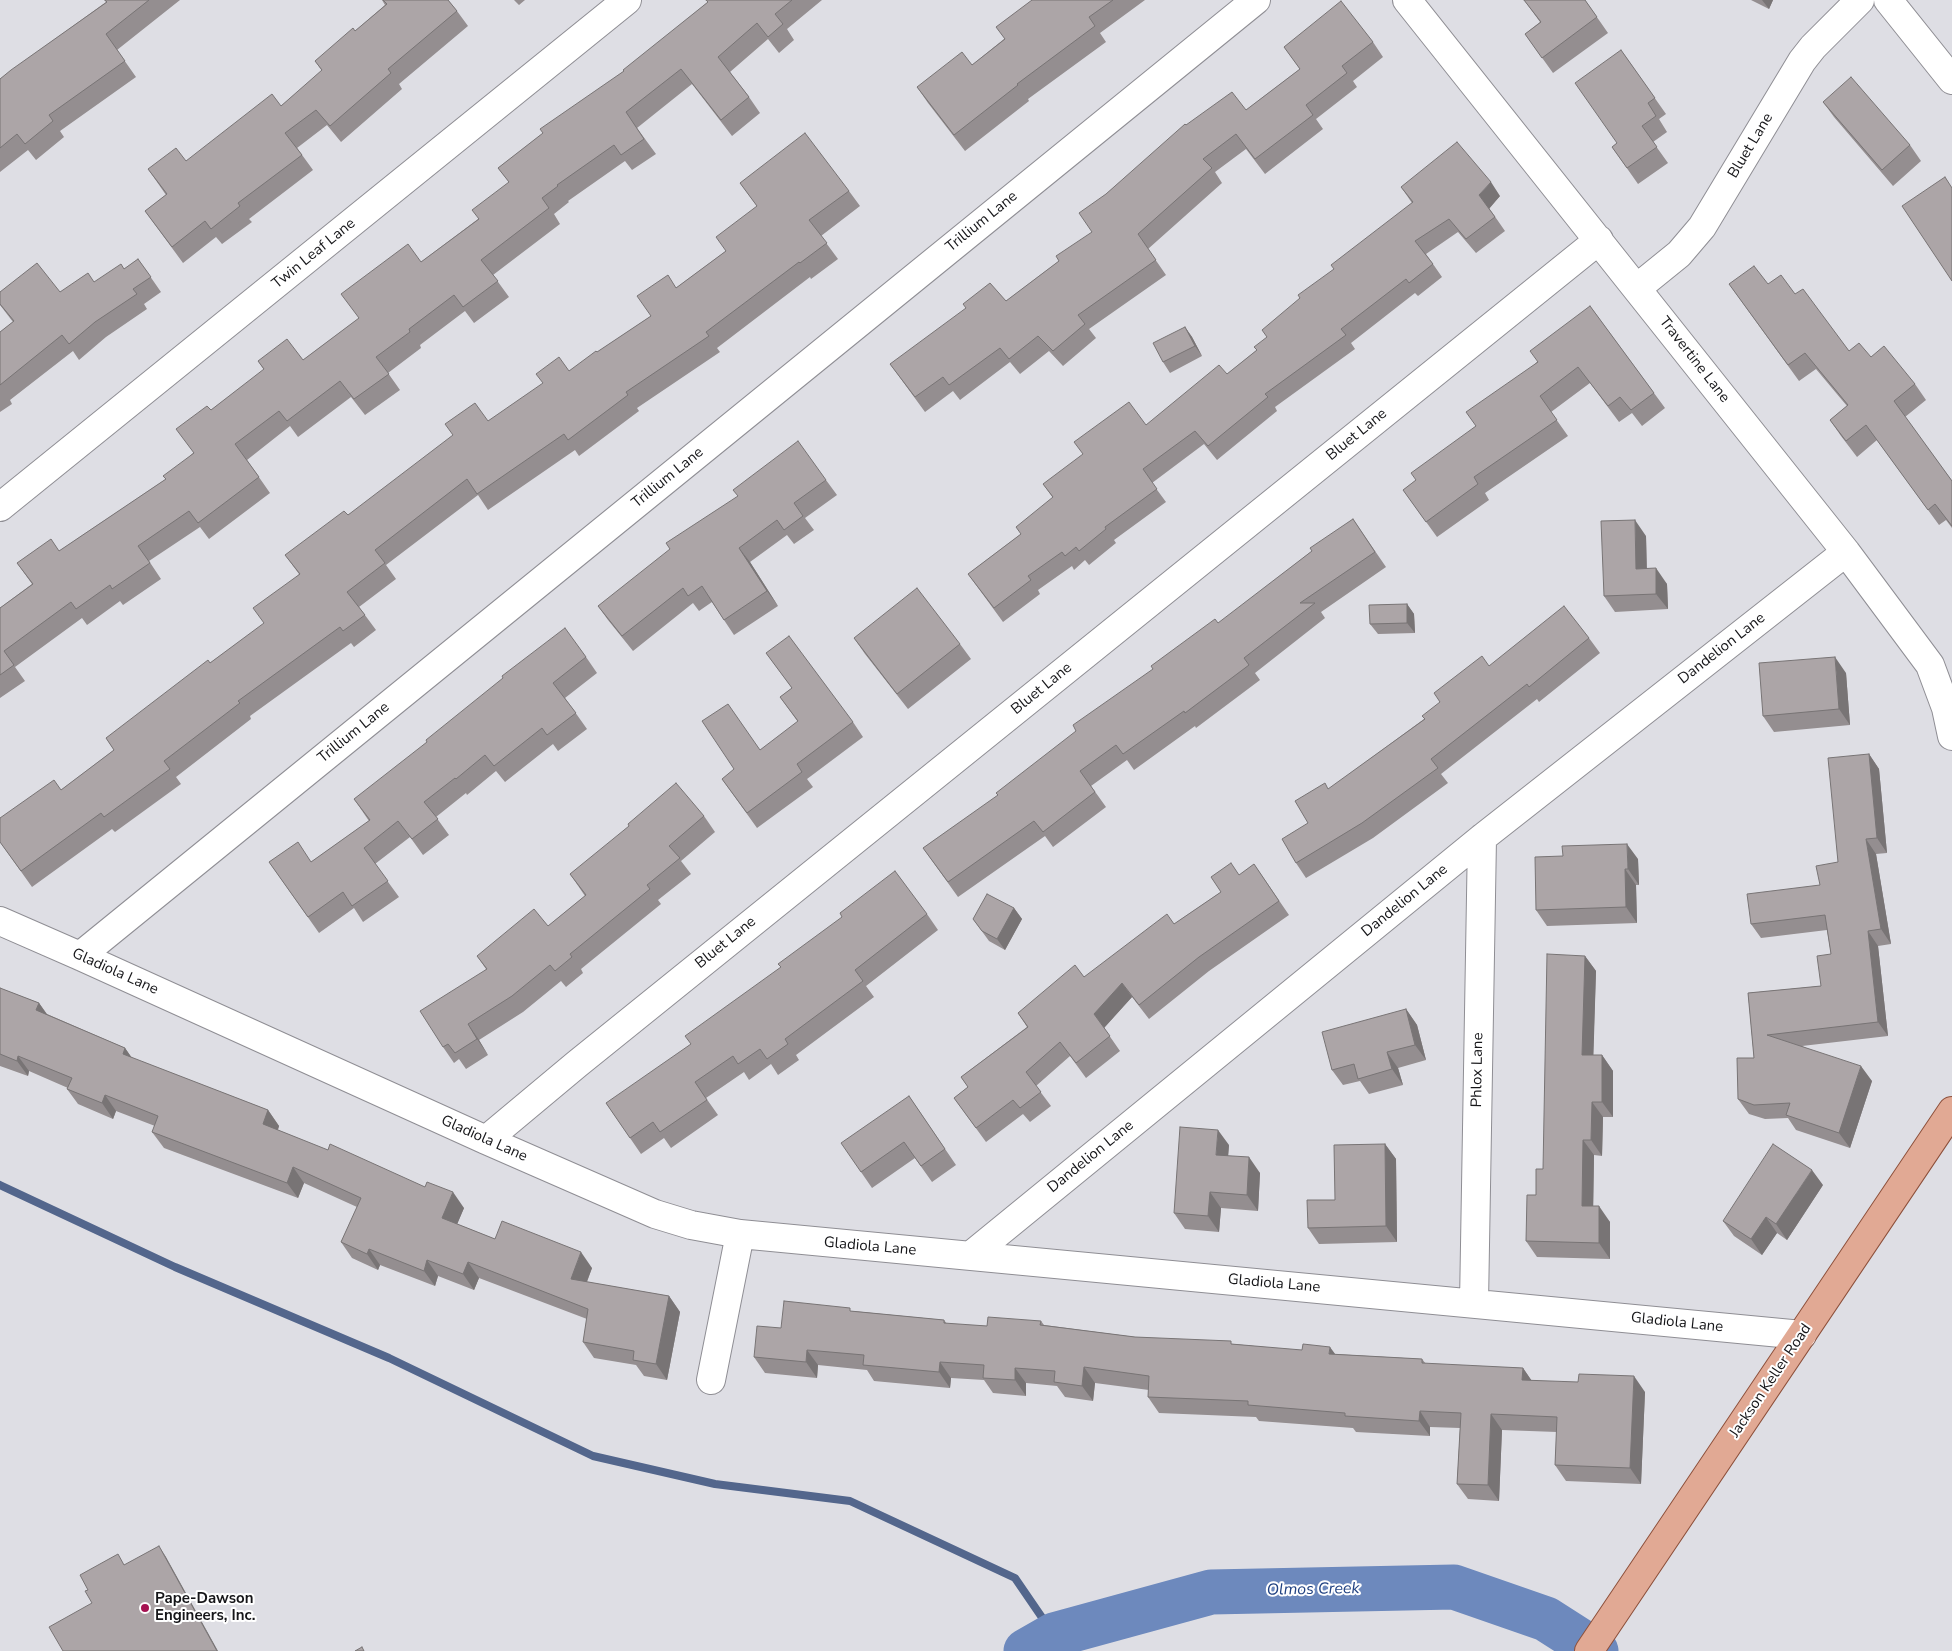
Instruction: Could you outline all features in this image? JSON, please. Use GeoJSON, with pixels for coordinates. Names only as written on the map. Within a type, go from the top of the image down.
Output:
{"type":"FeatureCollection","features":[{"type":"Feature","properties":{"kind":"main road","name":"Jackson Keller Road"},"geometry":{"type":"LineString","coordinates":[[1589,1651],[1952,1111]]}},
{"type":"Feature","properties":{"kind":"street","name":"Twin Leaf Lane"},"geometry":{"type":"LineString","coordinates":[[0,507],[627,0]]}},
{"type":"Feature","properties":{"kind":"street","name":"Trillium Lane"},"geometry":{"type":"LineString","coordinates":[[80,956],[1256,0]]}},
{"type":"Feature","properties":{"kind":"street","name":"Travertine Lane"},"geometry":{"type":"LineString","coordinates":[[1407,0],[1846,552],[1930,666],[1946,708],[1952,736]]}},
{"type":"Feature","properties":{"kind":"street","name":"Bluet Lane"},"geometry":{"type":"LineString","coordinates":[[1637,288],[1679,254],[1702,227],[1802,61],[1813,47],[1860,0]]}},
{"type":"Feature","properties":{"kind":"street"},"geometry":{"type":"LineString","coordinates":[[1888,0],[1952,80]]}},
{"type":"Feature","properties":{"kind":"street","name":"Bluet Lane"},"geometry":{"type":"LineString","coordinates":[[486,1140],[577,1064],[1599,240]]}},
{"type":"Feature","properties":{"kind":"street","name":"Dandelion Lane"},"geometry":{"type":"LineString","coordinates":[[970,1256],[1482,838],[1846,552]]}},
{"type":"Feature","properties":{"kind":"street","name":"Phlox Lane"},"geometry":{"type":"LineString","coordinates":[[1474,1303],[1482,838]]}},
{"type":"Feature","properties":{"kind":"street","name":"Gladiola Lane"},"geometry":{"type":"LineString","coordinates":[[0,921],[486,1140],[655,1214],[691,1225],[740,1234],[1802,1335]]}},
{"type":"Feature","properties":{"kind":"street"},"geometry":{"type":"LineString","coordinates":[[711,1380],[740,1234]]}},
{"type":"Feature","properties":{"kind":"building"},"geometry":{"type":"Polygon","coordinates":[[[105,0],[149,0],[106,34],[125,61],[49,115],[53,121],[25,144],[17,134],[0,148],[0,79],[107,2],[105,0]]]}},
{"type":"Feature","properties":{"kind":"building"},"geometry":{"type":"Polygon","coordinates":[[[383,0],[448,0],[457,11],[388,69],[391,73],[330,126],[316,110],[285,133],[302,155],[238,203],[240,206],[211,229],[205,221],[172,247],[145,211],[167,194],[148,169],[176,148],[186,161],[272,94],[281,106],[322,70],[315,61],[353,28],[355,31],[387,4],[383,0]]]}},
{"type":"Feature","properties":{"kind":"building"},"geometry":{"type":"Polygon","coordinates":[[[706,0],[792,0],[775,14],[783,24],[768,37],[757,23],[718,57],[749,97],[721,120],[681,69],[626,112],[644,139],[621,155],[614,145],[557,185],[542,198],[549,208],[481,260],[498,281],[463,307],[454,295],[409,329],[410,332],[376,357],[389,374],[354,399],[340,381],[287,421],[279,411],[235,444],[259,477],[198,523],[189,511],[138,546],[150,563],[112,589],[110,585],[76,609],[71,602],[4,651],[14,665],[0,675],[0,608],[33,584],[17,563],[51,539],[59,551],[166,479],[163,476],[194,453],[176,429],[207,406],[211,410],[264,369],[258,361],[287,339],[303,360],[359,318],[341,294],[408,244],[421,262],[479,219],[472,210],[509,182],[498,168],[543,133],[540,129],[624,71],[708,2],[706,0]]]}},
{"type":"Feature","properties":{"kind":"building"},"geometry":{"type":"Polygon","coordinates":[[[1032,0],[1113,0],[1089,17],[1095,26],[1017,84],[954,135],[917,87],[962,52],[972,65],[1005,39],[996,27],[1032,0]]]}},
{"type":"Feature","properties":{"kind":"building"},"geometry":{"type":"Polygon","coordinates":[[[1524,0],[1585,0],[1597,17],[1542,58],[1525,34],[1541,22],[1524,0]]]}},
{"type":"Feature","properties":{"kind":"building"},"geometry":{"type":"Polygon","coordinates":[[[1341,1],[1373,42],[1342,66],[1347,73],[1306,105],[1313,115],[1255,159],[1236,134],[1203,159],[1212,168],[1138,234],[1156,260],[1078,315],[1085,324],[1053,351],[1038,336],[1009,359],[1000,348],[949,385],[943,377],[915,397],[890,364],[966,308],[963,304],[990,283],[1006,301],[1059,261],[1056,256],[1092,232],[1079,213],[1106,194],[1185,124],[1232,92],[1246,110],[1300,69],[1284,47],[1341,1]]]}},
{"type":"Feature","properties":{"kind":"building"},"geometry":{"type":"Polygon","coordinates":[[[1621,50],[1655,98],[1648,103],[1656,116],[1642,126],[1657,147],[1627,168],[1612,147],[1617,143],[1575,83],[1621,50]]]}},
{"type":"Feature","properties":{"kind":"building"},"geometry":{"type":"Polygon","coordinates":[[[1851,77],[1910,145],[1882,170],[1823,102],[1851,77]]]}},
{"type":"Feature","properties":{"kind":"building"},"geometry":{"type":"Polygon","coordinates":[[[805,133],[849,191],[809,220],[827,243],[706,332],[709,336],[626,392],[628,395],[568,440],[564,434],[477,494],[467,479],[375,550],[385,563],[347,592],[365,615],[343,631],[340,627],[238,701],[240,703],[164,761],[170,769],[104,817],[101,813],[21,871],[0,842],[0,818],[54,780],[61,790],[114,750],[106,738],[208,660],[210,663],[264,623],[253,608],[300,574],[285,555],[344,511],[348,515],[453,435],[445,424],[475,403],[488,421],[543,383],[536,374],[559,357],[569,371],[596,351],[651,316],[637,296],[668,275],[676,288],[726,251],[716,237],[757,206],[740,183],[805,133]]]}},
{"type":"Feature","properties":{"kind":"building"},"geometry":{"type":"Polygon","coordinates":[[[1457,142],[1491,182],[1479,195],[1495,217],[1466,239],[1449,219],[1415,241],[1433,264],[1409,283],[1406,279],[1341,329],[1346,335],[1265,394],[1268,397],[1208,446],[1195,431],[1143,469],[1157,489],[1105,527],[1106,529],[1079,551],[1076,547],[1065,556],[1062,552],[1028,576],[1031,580],[994,608],[968,574],[1021,534],[1016,527],[1053,497],[1043,484],[1083,454],[1074,442],[1129,402],[1146,425],[1219,365],[1227,374],[1257,350],[1254,347],[1267,337],[1262,330],[1300,298],[1298,295],[1334,269],[1331,265],[1413,202],[1401,187],[1457,142]]]}},
{"type":"Feature","properties":{"kind":"building"},"geometry":{"type":"Polygon","coordinates":[[[1945,177],[1952,188],[1952,281],[1902,206],[1945,177]]]}},
{"type":"Feature","properties":{"kind":"building"},"geometry":{"type":"Polygon","coordinates":[[[138,259],[151,277],[133,289],[137,294],[95,322],[69,344],[62,335],[0,385],[0,332],[14,321],[0,304],[0,292],[37,263],[60,292],[88,273],[94,282],[121,264],[124,269],[138,259]]]}},
{"type":"Feature","properties":{"kind":"building"},"geometry":{"type":"Polygon","coordinates":[[[1754,266],[1768,284],[1781,275],[1795,294],[1803,289],[1849,351],[1859,343],[1871,357],[1884,346],[1915,384],[1894,401],[1952,481],[1952,526],[1935,504],[1928,510],[1866,425],[1846,441],[1830,420],[1848,405],[1805,353],[1788,365],[1729,284],[1754,266]]]}},
{"type":"Feature","properties":{"kind":"building"},"geometry":{"type":"Polygon","coordinates":[[[1590,306],[1654,393],[1631,410],[1620,397],[1608,406],[1578,367],[1540,396],[1557,420],[1474,477],[1478,484],[1426,522],[1403,490],[1416,480],[1411,473],[1476,426],[1466,412],[1538,362],[1530,351],[1590,306]]]}},
{"type":"Feature","properties":{"kind":"building"},"geometry":{"type":"Polygon","coordinates":[[[1185,327],[1195,346],[1163,362],[1153,343],[1185,327]]]}},
{"type":"Feature","properties":{"kind":"building"},"geometry":{"type":"Polygon","coordinates":[[[798,441],[826,480],[794,503],[803,516],[784,530],[777,520],[739,548],[767,591],[724,620],[702,586],[688,596],[683,588],[622,636],[598,606],[670,549],[666,543],[738,496],[733,490],[798,441]]]}},
{"type":"Feature","properties":{"kind":"building"},"geometry":{"type":"Polygon","coordinates":[[[1353,519],[1375,552],[1300,603],[1315,603],[1244,658],[1249,665],[1185,713],[1184,711],[1123,754],[1116,745],[1080,771],[1095,792],[1043,832],[1034,821],[948,882],[923,848],[998,795],[996,793],[1076,731],[1073,725],[1153,669],[1151,666],[1215,619],[1218,623],[1312,551],[1310,548],[1353,519]]]}},
{"type":"Feature","properties":{"kind":"building"},"geometry":{"type":"Polygon","coordinates":[[[1635,520],[1636,569],[1656,568],[1656,594],[1604,596],[1601,521],[1635,520]]]}},
{"type":"Feature","properties":{"kind":"building"},"geometry":{"type":"Polygon","coordinates":[[[917,588],[960,644],[897,694],[854,638],[917,588]]]}},
{"type":"Feature","properties":{"kind":"building"},"geometry":{"type":"Polygon","coordinates":[[[1407,604],[1407,623],[1370,624],[1369,605],[1407,604]]]}},
{"type":"Feature","properties":{"kind":"building"},"geometry":{"type":"Polygon","coordinates":[[[1564,606],[1589,638],[1529,687],[1527,684],[1431,759],[1438,768],[1362,823],[1296,863],[1282,839],[1308,823],[1295,801],[1325,783],[1328,789],[1425,719],[1422,716],[1440,702],[1434,693],[1482,656],[1489,666],[1564,606]]]}},
{"type":"Feature","properties":{"kind":"building"},"geometry":{"type":"Polygon","coordinates":[[[565,628],[586,657],[553,683],[576,713],[547,735],[542,728],[494,766],[485,755],[455,778],[424,802],[438,819],[412,839],[398,821],[364,848],[388,881],[352,906],[343,892],[308,917],[269,862],[298,842],[311,862],[370,820],[354,799],[427,742],[426,740],[503,678],[502,676],[565,628]]]}},
{"type":"Feature","properties":{"kind":"building"},"geometry":{"type":"Polygon","coordinates":[[[789,636],[853,722],[797,764],[802,772],[747,813],[722,779],[734,769],[702,721],[728,704],[760,750],[798,721],[780,697],[792,688],[766,653],[789,636]]]}},
{"type":"Feature","properties":{"kind":"building"},"geometry":{"type":"Polygon","coordinates":[[[1835,657],[1839,709],[1763,716],[1759,663],[1835,657]]]}},
{"type":"Feature","properties":{"kind":"building"},"geometry":{"type":"Polygon","coordinates":[[[1869,754],[1877,838],[1866,839],[1881,929],[1868,931],[1878,1022],[1767,1035],[1861,1066],[1839,1133],[1786,1115],[1790,1103],[1754,1105],[1738,1099],[1737,1058],[1754,1058],[1748,993],[1821,986],[1817,956],[1831,954],[1825,915],[1751,924],[1747,894],[1820,885],[1816,866],[1838,862],[1828,758],[1869,754]]]}},
{"type":"Feature","properties":{"kind":"building"},"geometry":{"type":"Polygon","coordinates":[[[676,783],[704,816],[669,846],[680,858],[647,885],[650,889],[570,954],[572,957],[555,971],[550,965],[512,996],[468,1024],[477,1039],[455,1053],[448,1044],[443,1047],[420,1011],[487,969],[477,956],[534,909],[548,926],[586,895],[570,874],[629,826],[628,824],[676,783]]]}},
{"type":"Feature","properties":{"kind":"building"},"geometry":{"type":"Polygon","coordinates":[[[1627,844],[1628,869],[1625,869],[1626,907],[1536,910],[1535,857],[1563,856],[1562,846],[1627,844]]]}},
{"type":"Feature","properties":{"kind":"building"},"geometry":{"type":"Polygon","coordinates":[[[1231,863],[1239,875],[1254,864],[1279,901],[1199,957],[1139,1005],[1122,983],[1094,1014],[1110,1036],[1076,1063],[1060,1042],[1026,1072],[1041,1092],[1020,1108],[1013,1100],[976,1128],[954,1098],[968,1087],[961,1077],[1028,1027],[1018,1013],[1075,965],[1084,977],[1167,914],[1174,924],[1221,892],[1211,877],[1231,863]]]}},
{"type":"Feature","properties":{"kind":"building"},"geometry":{"type":"Polygon","coordinates":[[[895,871],[927,914],[855,970],[863,981],[785,1039],[788,1044],[767,1059],[760,1049],[738,1064],[733,1056],[695,1082],[707,1100],[660,1132],[653,1122],[630,1138],[606,1103],[691,1044],[685,1036],[781,967],[778,964],[842,917],[840,913],[895,871]]]}},
{"type":"Feature","properties":{"kind":"building"},"geometry":{"type":"Polygon","coordinates":[[[987,894],[1014,908],[997,939],[982,931],[973,919],[987,894]]]}},
{"type":"Feature","properties":{"kind":"building"},"geometry":{"type":"Polygon","coordinates":[[[1547,954],[1585,956],[1582,1055],[1602,1055],[1602,1102],[1592,1102],[1591,1140],[1583,1140],[1582,1206],[1599,1206],[1599,1243],[1526,1241],[1527,1195],[1536,1195],[1536,1169],[1543,1169],[1547,954]]]}},
{"type":"Feature","properties":{"kind":"building"},"geometry":{"type":"Polygon","coordinates":[[[0,988],[39,1003],[36,1010],[125,1048],[123,1054],[268,1110],[263,1124],[328,1150],[330,1144],[425,1187],[427,1182],[453,1192],[442,1218],[495,1239],[502,1221],[581,1252],[571,1279],[669,1296],[656,1364],[633,1360],[634,1351],[583,1342],[588,1309],[468,1262],[463,1274],[427,1260],[424,1271],[369,1249],[367,1254],[341,1242],[361,1198],[293,1167],[287,1183],[152,1132],[158,1116],[105,1095],[102,1103],[67,1089],[72,1078],[18,1056],[17,1061],[0,1054],[0,988]]]}},
{"type":"Feature","properties":{"kind":"building"},"geometry":{"type":"Polygon","coordinates":[[[1406,1009],[1415,1045],[1387,1052],[1392,1069],[1358,1079],[1354,1064],[1332,1070],[1322,1032],[1406,1009]]]}},
{"type":"Feature","properties":{"kind":"building"},"geometry":{"type":"Polygon","coordinates":[[[909,1096],[945,1149],[921,1166],[904,1142],[861,1172],[841,1143],[909,1096]]]}},
{"type":"Feature","properties":{"kind":"building"},"geometry":{"type":"Polygon","coordinates":[[[1180,1127],[1218,1130],[1216,1155],[1249,1157],[1247,1195],[1210,1192],[1208,1216],[1174,1213],[1180,1127]]]}},
{"type":"Feature","properties":{"kind":"building"},"geometry":{"type":"Polygon","coordinates":[[[1385,1144],[1386,1226],[1308,1228],[1307,1200],[1335,1200],[1334,1145],[1385,1144]]]}},
{"type":"Feature","properties":{"kind":"building"},"geometry":{"type":"Polygon","coordinates":[[[1773,1144],[1812,1170],[1776,1224],[1766,1217],[1751,1239],[1723,1221],[1773,1144]]]}},
{"type":"Feature","properties":{"kind":"building"},"geometry":{"type":"Polygon","coordinates":[[[784,1301],[850,1308],[850,1311],[944,1320],[944,1323],[987,1326],[988,1317],[1041,1321],[1040,1325],[1135,1337],[1231,1341],[1231,1344],[1302,1350],[1303,1344],[1330,1347],[1329,1354],[1422,1359],[1422,1363],[1523,1368],[1522,1380],[1578,1382],[1579,1374],[1634,1376],[1630,1468],[1555,1465],[1557,1417],[1491,1414],[1488,1485],[1457,1484],[1461,1413],[1420,1411],[1419,1421],[1345,1416],[1345,1413],[1248,1405],[1248,1401],[1148,1397],[1149,1376],[1084,1367],[1082,1386],[1054,1382],[1055,1371],[1015,1368],[1015,1380],[983,1378],[984,1365],[940,1362],[939,1372],[863,1365],[864,1355],[807,1350],[806,1362],[754,1357],[757,1326],[781,1328],[784,1301]]]}},
{"type":"Feature","properties":{"kind":"building","name":"Pape-Dawson Engineers, Inc."},"geometry":{"type":"Polygon","coordinates":[[[159,1546],[217,1651],[63,1651],[49,1627],[92,1603],[85,1591],[88,1590],[80,1575],[118,1554],[124,1565],[159,1546]]]}},
{"type":"Feature","properties":{"kind":"building"},"geometry":{"type":"Polygon","coordinates":[[[362,1647],[364,1651],[355,1651],[362,1647]]]}},
{"type":"Feature","properties":{"kind":"waterway"},"geometry":{"type":"LineString","coordinates":[[0,1185],[175,1267],[389,1358],[593,1456],[715,1484],[850,1501],[1015,1578],[1054,1635]]}},
{"type":"Feature","properties":{"kind":"waterway","name":"Olmos Creek"},"geometry":{"type":"LineString","coordinates":[[1026,1651],[1054,1635],[1211,1592],[1454,1587],[1546,1619],[1596,1651]]}},
{"type":"Feature","properties":{"kind":"place","name":"Pape-Dawson Engineers, Inc."},"geometry":{"type":"Point","coordinates":[145,1608]}}]}
